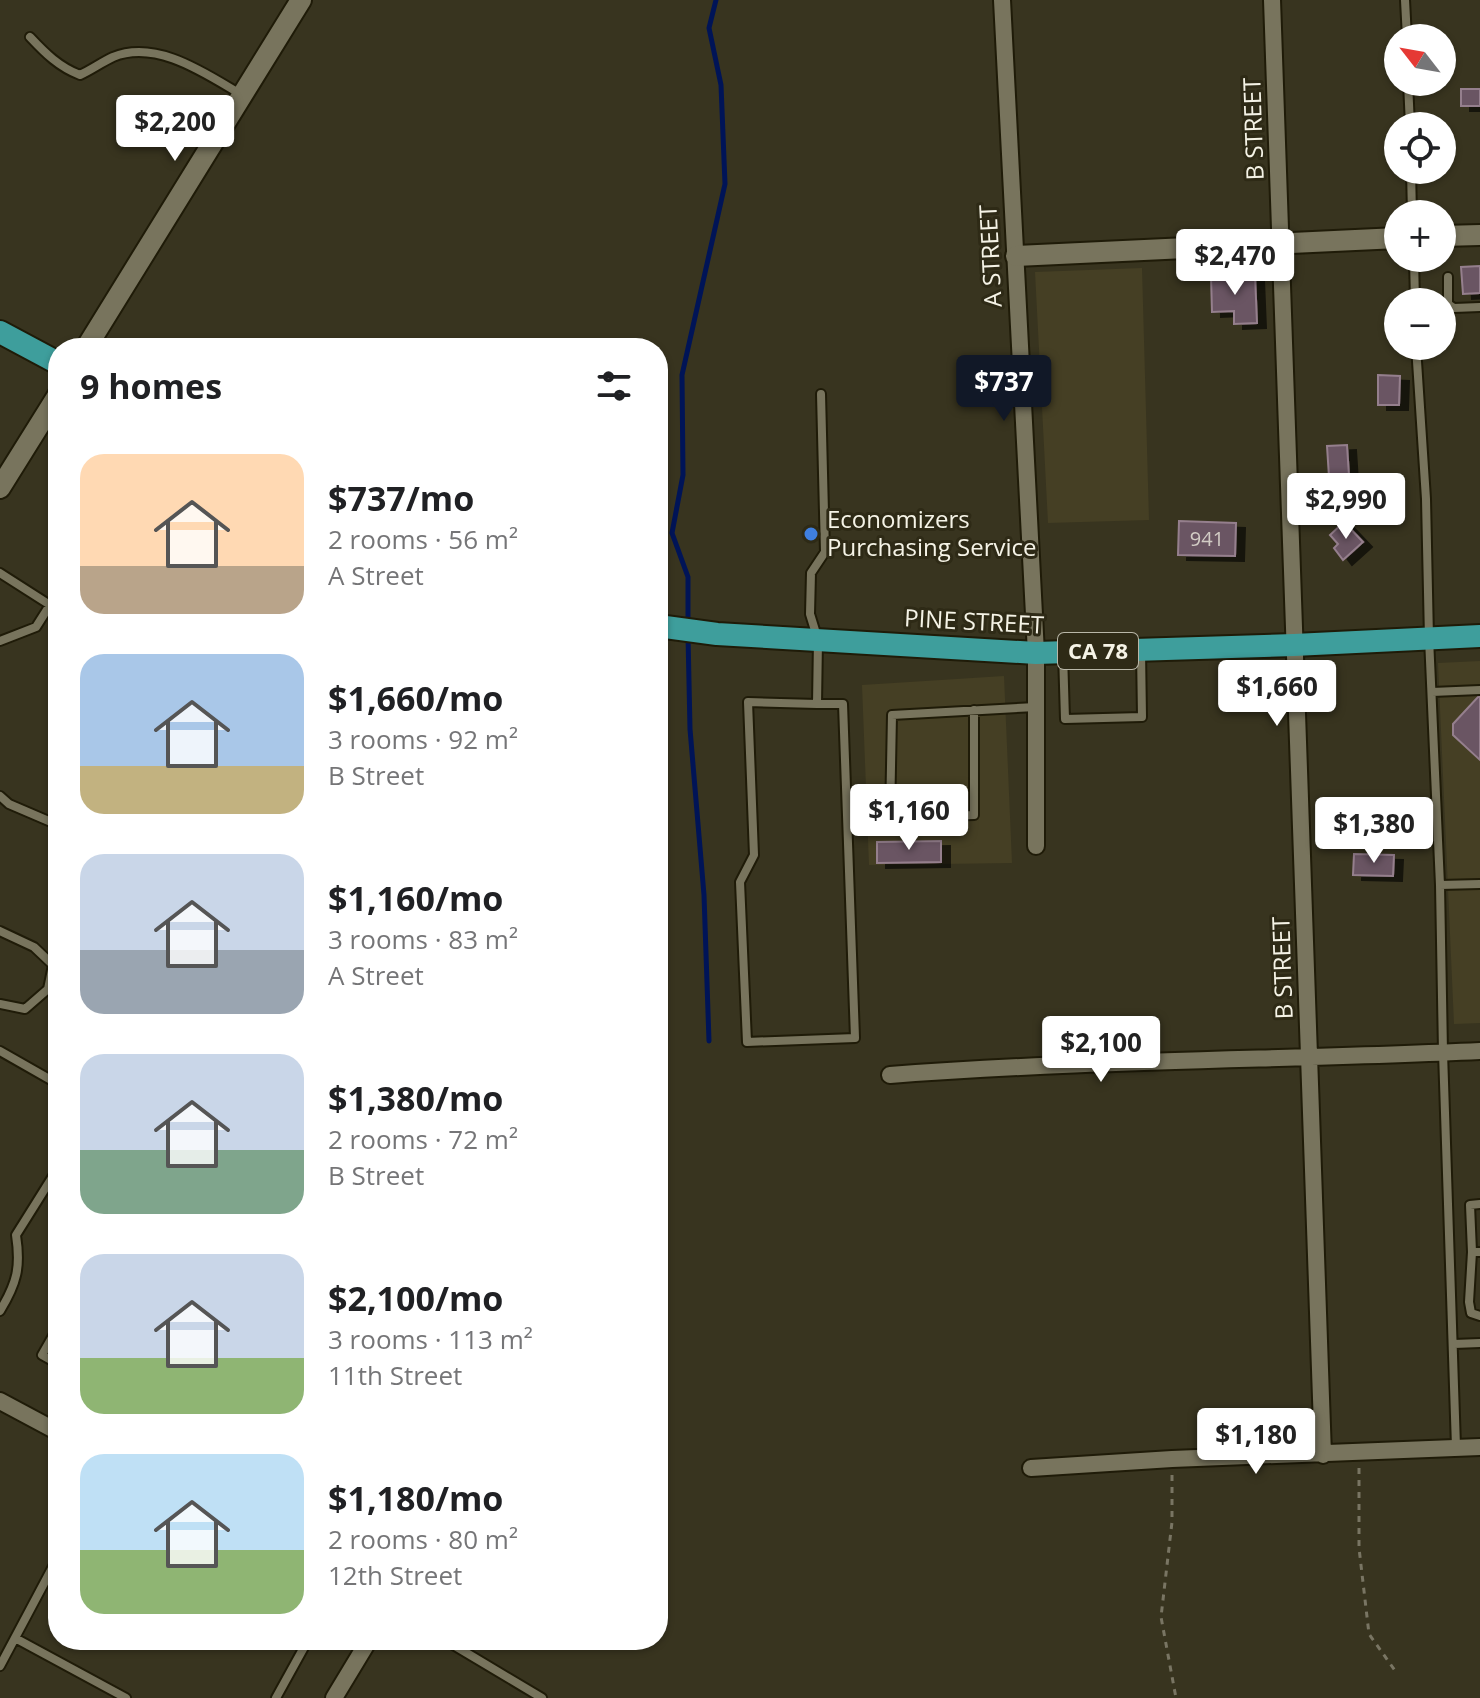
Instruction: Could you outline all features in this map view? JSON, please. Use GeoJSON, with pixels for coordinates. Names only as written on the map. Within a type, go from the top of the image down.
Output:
{"type":"FeatureCollection","features":[{"type":"Feature","properties":{"kind":"main road"},"geometry":{"type":"LineString","coordinates":[[0,332],[48,358]]}},
{"type":"Feature","properties":{"kind":"main road","name":"PINE STREET"},"geometry":{"type":"LineString","coordinates":[[668,627],[717,634],[1036,653],[1480,636]]}},
{"type":"Feature","properties":{"kind":"street"},"geometry":{"type":"LineString","coordinates":[[92,338],[301,0]]}},
{"type":"Feature","properties":{"kind":"street","name":"A STREET"},"geometry":{"type":"LineString","coordinates":[[1002,0],[1036,653],[1036,846]]}},
{"type":"Feature","properties":{"kind":"street","name":"B STREET"},"geometry":{"type":"LineString","coordinates":[[1272,0],[1283,245],[1323,1455]]}},
{"type":"Feature","properties":{"kind":"street"},"geometry":{"type":"LineString","coordinates":[[1456,236],[1480,235]]}},
{"type":"Feature","properties":{"kind":"street"},"geometry":{"type":"LineString","coordinates":[[1016,256],[1384,239]]}},
{"type":"Feature","properties":{"kind":"street"},"geometry":{"type":"LineString","coordinates":[[0,488],[48,411]]}},
{"type":"Feature","properties":{"kind":"street"},"geometry":{"type":"LineString","coordinates":[[890,1075],[1001,1067],[1480,1051]]}},
{"type":"Feature","properties":{"kind":"street"},"geometry":{"type":"LineString","coordinates":[[0,1401],[48,1427]]}},
{"type":"Feature","properties":{"kind":"street"},"geometry":{"type":"LineString","coordinates":[[1031,1468],[1172,1459],[1480,1447]]}},
{"type":"Feature","properties":{"kind":"street"},"geometry":{"type":"LineString","coordinates":[[334,1698],[363,1650]]}},
{"type":"Feature","properties":{"kind":"lane"},"geometry":{"type":"LineString","coordinates":[[1405,0],[1406,24]]}},
{"type":"Feature","properties":{"kind":"lane"},"geometry":{"type":"LineString","coordinates":[[30,37],[67,70],[80,75],[116,56],[151,53],[185,62],[243,95]]}},
{"type":"Feature","properties":{"kind":"lane"},"geometry":{"type":"LineString","coordinates":[[1448,277],[1448,304],[1454,308],[1480,307]]}},
{"type":"Feature","properties":{"kind":"lane"},"geometry":{"type":"LineString","coordinates":[[1417,360],[1426,499],[1440,885],[1456,1447]]}},
{"type":"Feature","properties":{"kind":"lane"},"geometry":{"type":"LineString","coordinates":[[817,704],[818,640],[810,614],[811,573],[825,552],[821,394]]}},
{"type":"Feature","properties":{"kind":"lane"},"geometry":{"type":"LineString","coordinates":[[0,573],[48,604]]}},
{"type":"Feature","properties":{"kind":"lane"},"geometry":{"type":"LineString","coordinates":[[0,641],[36,627],[48,608]]}},
{"type":"Feature","properties":{"kind":"lane"},"geometry":{"type":"LineString","coordinates":[[1063,652],[1065,719],[1142,717],[1141,650]]}},
{"type":"Feature","properties":{"kind":"lane"},"geometry":{"type":"LineString","coordinates":[[1432,692],[1480,690]]}},
{"type":"Feature","properties":{"kind":"lane"},"geometry":{"type":"LineString","coordinates":[[748,702],[817,704],[843,704],[855,1038],[747,1042],[740,882],[754,855],[748,702]]}},
{"type":"Feature","properties":{"kind":"lane"},"geometry":{"type":"LineString","coordinates":[[974,710],[974,815],[890,818],[892,715],[974,710],[1036,707]]}},
{"type":"Feature","properties":{"kind":"lane"},"geometry":{"type":"LineString","coordinates":[[0,796],[9,804],[48,821]]}},
{"type":"Feature","properties":{"kind":"lane"},"geometry":{"type":"LineString","coordinates":[[1440,885],[1480,884]]}},
{"type":"Feature","properties":{"kind":"lane"},"geometry":{"type":"LineString","coordinates":[[0,931],[34,947],[48,960]]}},
{"type":"Feature","properties":{"kind":"lane"},"geometry":{"type":"LineString","coordinates":[[0,1004],[25,1009],[48,989]]}},
{"type":"Feature","properties":{"kind":"lane"},"geometry":{"type":"LineString","coordinates":[[0,1051],[48,1078]]}},
{"type":"Feature","properties":{"kind":"lane"},"geometry":{"type":"LineString","coordinates":[[0,1311],[14,1287],[19,1258],[16,1235],[48,1184]]}},
{"type":"Feature","properties":{"kind":"lane"},"geometry":{"type":"LineString","coordinates":[[1480,1204],[1470,1205],[1476,1252],[1469,1302],[1471,1313],[1480,1316]]}},
{"type":"Feature","properties":{"kind":"lane"},"geometry":{"type":"LineString","coordinates":[[1454,1344],[1480,1343]]}},
{"type":"Feature","properties":{"kind":"lane"},"geometry":{"type":"LineString","coordinates":[[0,1666],[48,1576]]}},
{"type":"Feature","properties":{"kind":"lane"},"geometry":{"type":"LineString","coordinates":[[15,1638],[126,1698]]}},
{"type":"Feature","properties":{"kind":"lane"},"geometry":{"type":"LineString","coordinates":[[276,1698],[302,1650]]}},
{"type":"Feature","properties":{"kind":"lane"},"geometry":{"type":"LineString","coordinates":[[462,1650],[542,1698]]}},
{"type":"Feature","properties":{"kind":"path"},"geometry":{"type":"LineString","coordinates":[[1359,1453],[1359,1548],[1369,1634],[1396,1672]]}},
{"type":"Feature","properties":{"kind":"path"},"geometry":{"type":"LineString","coordinates":[[1172,1459],[1172,1522],[1161,1617],[1176,1698]]}},
{"type":"Feature","properties":{"kind":"shaded area"},"geometry":{"type":"Polygon","coordinates":[[[1142,268],[1149,520],[1048,523],[1035,272],[1142,268]]]}},
{"type":"Feature","properties":{"kind":"shaded area"},"geometry":{"type":"Polygon","coordinates":[[[1480,661],[1480,1023],[1454,1024],[1438,663],[1480,661]]]}},
{"type":"Feature","properties":{"kind":"shaded area"},"geometry":{"type":"Polygon","coordinates":[[[1004,676],[1012,863],[869,865],[862,685],[1004,676]]]}},
{"type":"Feature","properties":{"kind":"building"},"geometry":{"type":"Polygon","coordinates":[[[1461,89],[1480,89],[1480,106],[1461,106],[1461,89]]]}},
{"type":"Feature","properties":{"kind":"building"},"geometry":{"type":"Polygon","coordinates":[[[1480,266],[1480,293],[1463,294],[1461,267],[1480,266]]]}},
{"type":"Feature","properties":{"kind":"building"},"geometry":{"type":"Polygon","coordinates":[[[1255,275],[1257,323],[1234,324],[1234,311],[1212,312],[1211,276],[1255,275]]]}},
{"type":"Feature","properties":{"kind":"building"},"geometry":{"type":"Polygon","coordinates":[[[1378,375],[1400,376],[1399,405],[1378,405],[1378,375]]]}},
{"type":"Feature","properties":{"kind":"building"},"geometry":{"type":"Polygon","coordinates":[[[1347,445],[1349,476],[1329,477],[1327,446],[1347,445]]]}},
{"type":"Feature","properties":{"kind":"building"},"geometry":{"type":"Polygon","coordinates":[[[1179,521],[1236,523],[1235,556],[1178,555],[1179,521]]]}},
{"type":"Feature","properties":{"kind":"building"},"geometry":{"type":"Polygon","coordinates":[[[1344,522],[1363,542],[1343,560],[1334,548],[1338,544],[1330,535],[1344,522]]]}},
{"type":"Feature","properties":{"kind":"building"},"geometry":{"type":"Polygon","coordinates":[[[1478,697],[1480,760],[1453,735],[1453,724],[1478,697]]]}},
{"type":"Feature","properties":{"kind":"building"},"geometry":{"type":"Polygon","coordinates":[[[941,841],[941,862],[877,863],[877,842],[941,841]]]}},
{"type":"Feature","properties":{"kind":"building"},"geometry":{"type":"Polygon","coordinates":[[[1354,854],[1394,855],[1393,876],[1353,875],[1354,854]]]}},
{"type":"Feature","properties":{"kind":"waterway"},"geometry":{"type":"LineString","coordinates":[[688,625],[688,577],[672,533],[683,475],[682,375],[725,184],[721,85],[709,28],[716,0]]}},
{"type":"Feature","properties":{"kind":"waterway"},"geometry":{"type":"LineString","coordinates":[[688,635],[690,729],[704,895],[709,1041]]}},
{"type":"Feature","properties":{"kind":"place","name":"Economizers Purchasing Service"},"geometry":{"type":"Point","coordinates":[811,534]}}]}
